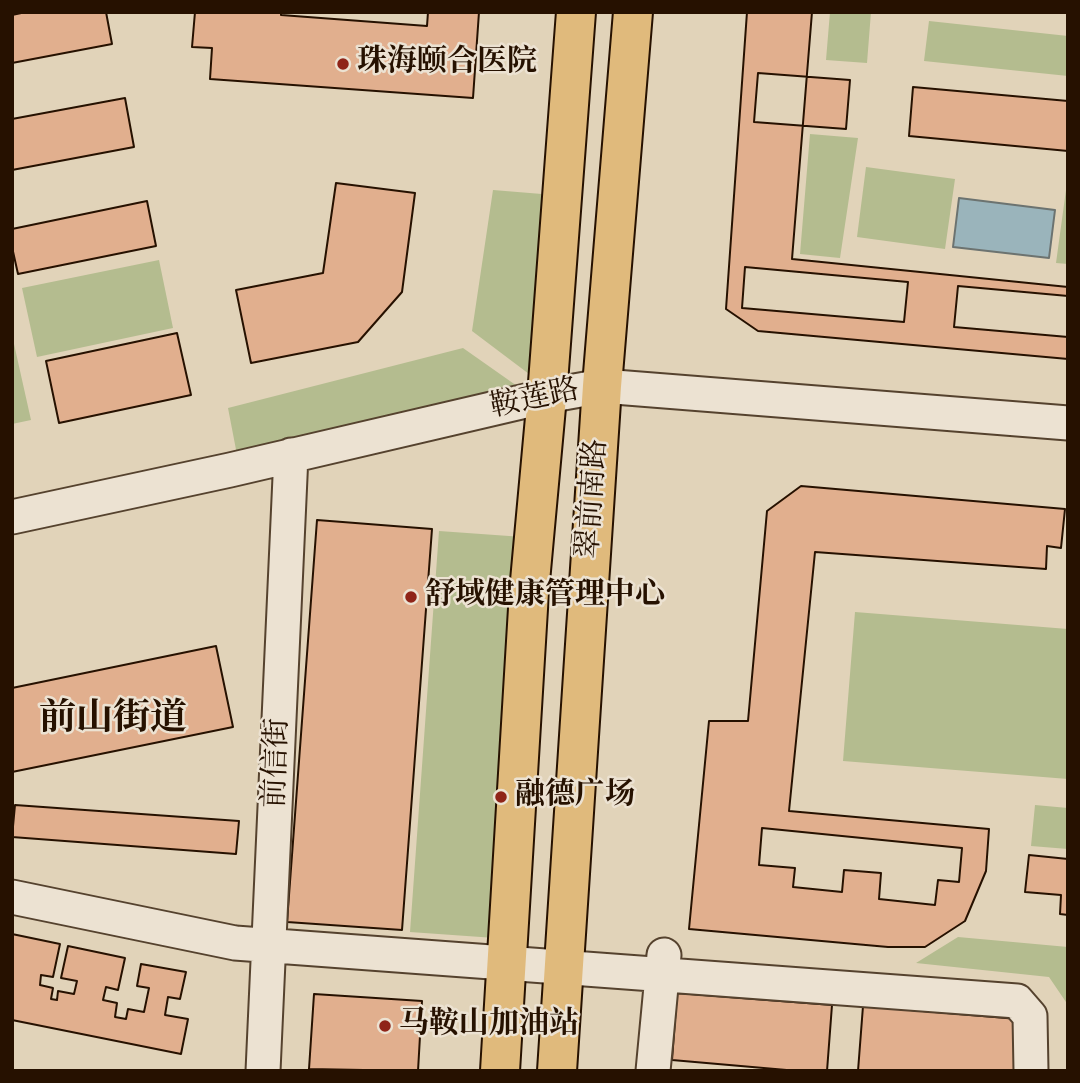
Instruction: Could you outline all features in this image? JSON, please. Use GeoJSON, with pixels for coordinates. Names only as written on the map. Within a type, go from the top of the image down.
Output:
{"type":"FeatureCollection","features":[{"type":"Feature","properties":{"kind":"main road","name":"翠前南路"},"geometry":{"type":"LineString","coordinates":[[500,1071],[529,592],[547,396],[576,12]]}},
{"type":"Feature","properties":{"kind":"main road","name":"翠前南路"},"geometry":{"type":"LineString","coordinates":[[556,1071],[601,386],[633,12]]}},
{"type":"Feature","properties":{"kind":"street","name":"鞍莲路"},"geometry":{"type":"LineString","coordinates":[[12,517],[601,386],[1068,423]]}},
{"type":"Feature","properties":{"kind":"street","name":"前信街"},"geometry":{"type":"LineString","coordinates":[[263,1071],[291,455]]}},
{"type":"Feature","properties":{"kind":"street"},"geometry":{"type":"LineString","coordinates":[[12,897],[235,943],[563,968],[664,964],[1017,1001],[1030,1016],[1031,1071]]}},
{"type":"Feature","properties":{"kind":"street"},"geometry":{"type":"LineString","coordinates":[[653,1071],[664,964]]}},
{"type":"Feature","properties":{"kind":"green space"},"geometry":{"type":"Polygon","coordinates":[[[830,12],[871,12],[867,63],[826,60],[830,12]]]}},
{"type":"Feature","properties":{"kind":"green space"},"geometry":{"type":"Polygon","coordinates":[[[929,21],[1068,36],[1068,76],[924,61],[929,21]]]}},
{"type":"Feature","properties":{"kind":"green space"},"geometry":{"type":"Polygon","coordinates":[[[810,134],[858,138],[840,258],[800,254],[810,134]]]}},
{"type":"Feature","properties":{"kind":"green space"},"geometry":{"type":"Polygon","coordinates":[[[866,167],[955,179],[945,249],[857,237],[866,167]]]}},
{"type":"Feature","properties":{"kind":"green space"},"geometry":{"type":"Polygon","coordinates":[[[493,190],[554,195],[537,380],[472,331],[493,190]]]}},
{"type":"Feature","properties":{"kind":"green space"},"geometry":{"type":"Polygon","coordinates":[[[1068,190],[1068,264],[1056,263],[1068,190]]]}},
{"type":"Feature","properties":{"kind":"green space"},"geometry":{"type":"Polygon","coordinates":[[[159,260],[173,328],[37,357],[22,288],[159,260]]]}},
{"type":"Feature","properties":{"kind":"green space"},"geometry":{"type":"Polygon","coordinates":[[[12,335],[31,420],[12,424],[12,335]]]}},
{"type":"Feature","properties":{"kind":"green space"},"geometry":{"type":"Polygon","coordinates":[[[463,348],[527,393],[238,460],[228,408],[463,348]]]}},
{"type":"Feature","properties":{"kind":"green space"},"geometry":{"type":"Polygon","coordinates":[[[439,531],[523,537],[495,938],[410,932],[439,531]]]}},
{"type":"Feature","properties":{"kind":"green space"},"geometry":{"type":"Polygon","coordinates":[[[855,612],[1068,629],[1068,779],[843,761],[855,612]]]}},
{"type":"Feature","properties":{"kind":"green space"},"geometry":{"type":"Polygon","coordinates":[[[1035,805],[1068,808],[1068,849],[1031,846],[1035,805]]]}},
{"type":"Feature","properties":{"kind":"green space"},"geometry":{"type":"Polygon","coordinates":[[[958,937],[1068,947],[1068,1005],[1049,977],[916,963],[958,937]]]}},
{"type":"Feature","properties":{"kind":"water"},"geometry":{"type":"Polygon","coordinates":[[[959,198],[1055,210],[1049,258],[953,247],[959,198]]]}},
{"type":"Feature","properties":{"kind":"building"},"geometry":{"type":"Polygon","coordinates":[[[26,12],[106,12],[112,44],[12,63],[12,15],[26,12]]]}},
{"type":"Feature","properties":{"kind":"building","name":"珠海颐合医院"},"geometry":{"type":"Polygon","coordinates":[[[195,12],[281,12],[281,15],[427,26],[428,12],[479,12],[473,98],[210,79],[212,48],[192,47],[195,12]]]}},
{"type":"Feature","properties":{"kind":"building"},"geometry":{"type":"Polygon","coordinates":[[[747,12],[812,12],[792,259],[1068,287],[1068,359],[758,331],[726,309],[747,12]]]}},
{"type":"Feature","properties":{"kind":"building"},"geometry":{"type":"Polygon","coordinates":[[[758,73],[850,80],[846,129],[754,122],[758,73]]]}},
{"type":"Feature","properties":{"kind":"building"},"geometry":{"type":"Polygon","coordinates":[[[913,87],[1068,101],[1068,151],[909,136],[913,87]]]}},
{"type":"Feature","properties":{"kind":"building"},"geometry":{"type":"Polygon","coordinates":[[[125,98],[134,147],[12,170],[12,119],[125,98]]]}},
{"type":"Feature","properties":{"kind":"building"},"geometry":{"type":"Polygon","coordinates":[[[336,183],[415,193],[402,292],[358,342],[251,363],[236,290],[323,273],[336,183]]]}},
{"type":"Feature","properties":{"kind":"building"},"geometry":{"type":"Polygon","coordinates":[[[147,201],[156,246],[18,274],[12,247],[12,229],[147,201]]]}},
{"type":"Feature","properties":{"kind":"building"},"geometry":{"type":"Polygon","coordinates":[[[745,267],[908,282],[904,322],[742,308],[745,267]]]}},
{"type":"Feature","properties":{"kind":"building"},"geometry":{"type":"Polygon","coordinates":[[[958,286],[1068,296],[1068,337],[954,327],[958,286]]]}},
{"type":"Feature","properties":{"kind":"building"},"geometry":{"type":"Polygon","coordinates":[[[177,333],[191,395],[59,423],[46,361],[177,333]]]}},
{"type":"Feature","properties":{"kind":"building"},"geometry":{"type":"Polygon","coordinates":[[[801,486],[1065,509],[1061,548],[1047,546],[1046,569],[815,552],[789,811],[989,829],[986,871],[965,921],[925,947],[888,947],[689,929],[709,721],[748,721],[767,511],[801,486]]]}},
{"type":"Feature","properties":{"kind":"building"},"geometry":{"type":"Polygon","coordinates":[[[317,520],[432,529],[402,930],[287,922],[317,520]]]}},
{"type":"Feature","properties":{"kind":"building"},"geometry":{"type":"Polygon","coordinates":[[[216,646],[233,727],[12,772],[12,688],[216,646]]]}},
{"type":"Feature","properties":{"kind":"building"},"geometry":{"type":"Polygon","coordinates":[[[15,805],[239,821],[236,854],[12,837],[15,805]]]}},
{"type":"Feature","properties":{"kind":"building"},"geometry":{"type":"Polygon","coordinates":[[[762,828],[962,848],[959,882],[938,880],[935,905],[879,899],[881,873],[844,870],[842,892],[793,887],[795,868],[759,865],[762,828]]]}},
{"type":"Feature","properties":{"kind":"building"},"geometry":{"type":"Polygon","coordinates":[[[1029,855],[1068,859],[1068,915],[1060,914],[1061,895],[1025,892],[1029,855]]]}},
{"type":"Feature","properties":{"kind":"building"},"geometry":{"type":"Polygon","coordinates":[[[12,934],[60,944],[53,977],[41,975],[40,985],[53,988],[51,999],[57,1000],[58,991],[74,994],[77,981],[61,978],[68,946],[125,958],[118,990],[106,987],[103,1000],[117,1003],[115,1017],[126,1019],[128,1009],[144,1012],[149,988],[137,986],[141,964],[186,972],[180,999],[168,997],[165,1015],[188,1019],[181,1054],[12,1020],[12,934]]]}},
{"type":"Feature","properties":{"kind":"building"},"geometry":{"type":"Polygon","coordinates":[[[677,993],[832,1005],[827,1071],[672,1060],[677,993]]]}},
{"type":"Feature","properties":{"kind":"building"},"geometry":{"type":"Polygon","coordinates":[[[314,994],[422,1001],[418,1071],[309,1069],[314,994]]]}},
{"type":"Feature","properties":{"kind":"building"},"geometry":{"type":"Polygon","coordinates":[[[863,1006],[1018,1019],[1014,1071],[858,1071],[863,1006]]]}},
{"type":"Feature","properties":{"kind":"place","name":"珠海颐合医院"},"geometry":{"type":"Point","coordinates":[343,64]}},
{"type":"Feature","properties":{"kind":"place","name":"舒域健康管理中心"},"geometry":{"type":"Point","coordinates":[411,597]}},
{"type":"Feature","properties":{"kind":"place","name":"融德广场"},"geometry":{"type":"Point","coordinates":[501,797]}},
{"type":"Feature","properties":{"kind":"place","name":"马鞍山加油站"},"geometry":{"type":"Point","coordinates":[385,1026]}},
{"type":"Feature","properties":{"kind":"district","name":"前山街道"},"geometry":{"type":"Point","coordinates":[113,721]}}]}
